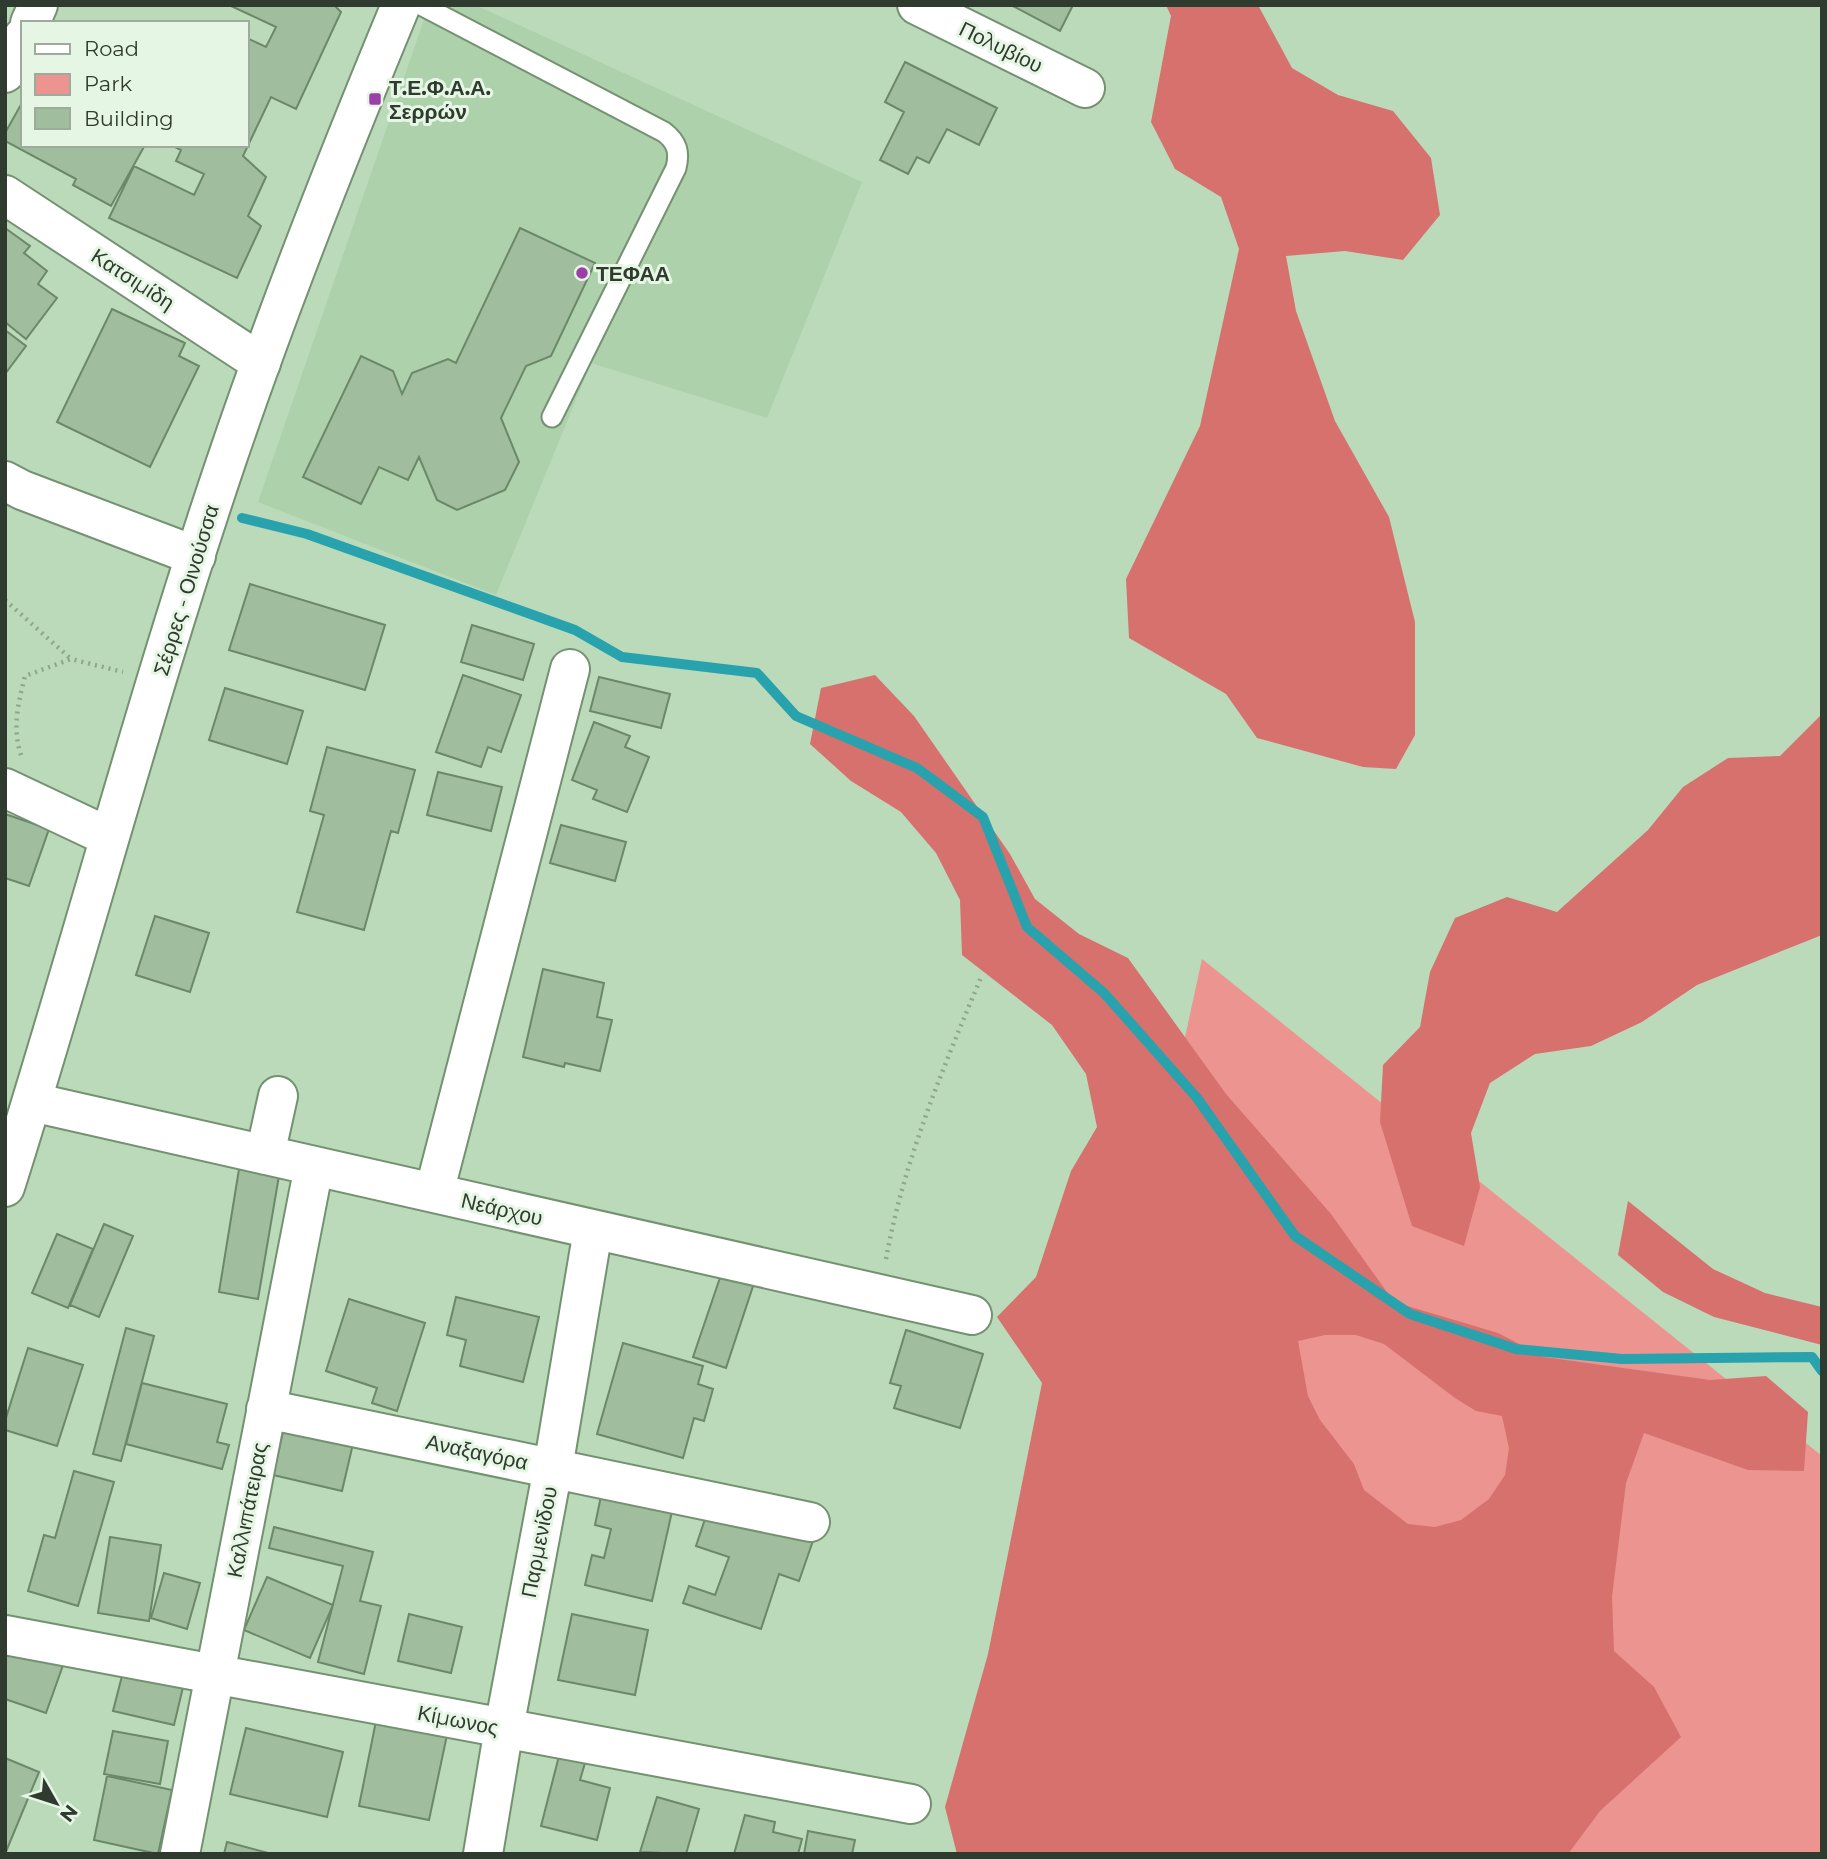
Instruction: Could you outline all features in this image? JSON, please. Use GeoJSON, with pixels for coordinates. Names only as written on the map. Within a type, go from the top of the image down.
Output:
{"type":"FeatureCollection","features":[{"type":"Feature","properties":{"kind":"street"},"geometry":{"type":"LineString","coordinates":[[31,21],[38,5]]}},
{"type":"Feature","properties":{"kind":"street","name":"Σέρρες - Οινούσσα"},"geometry":{"type":"LineString","coordinates":[[5,1187],[196,556],[261,363],[340,151],[401,5]]}},
{"type":"Feature","properties":{"kind":"street","name":"Πολυβίου"},"geometry":{"type":"LineString","coordinates":[[917,5],[1085,88]]}},
{"type":"Feature","properties":{"kind":"street"},"geometry":{"type":"LineString","coordinates":[[5,74],[21,41]]}},
{"type":"Feature","properties":{"kind":"street","name":"Κατσιμίδη"},"geometry":{"type":"LineString","coordinates":[[5,195],[261,363]]}},
{"type":"Feature","properties":{"kind":"street"},"geometry":{"type":"LineString","coordinates":[[5,481],[22,490],[196,556]]}},
{"type":"Feature","properties":{"kind":"street"},"geometry":{"type":"LineString","coordinates":[[435,1193],[570,669]]}},
{"type":"Feature","properties":{"kind":"street"},"geometry":{"type":"LineString","coordinates":[[5,788],[109,837]]}},
{"type":"Feature","properties":{"kind":"street"},"geometry":{"type":"LineString","coordinates":[[265,1155],[278,1097]]}},
{"type":"Feature","properties":{"kind":"street","name":"Νεάρχου"},"geometry":{"type":"LineString","coordinates":[[32,1102],[972,1315]]}},
{"type":"Feature","properties":{"kind":"street","name":"Καλλιπάτειρας"},"geometry":{"type":"LineString","coordinates":[[180,1854],[314,1166]]}},
{"type":"Feature","properties":{"kind":"street","name":"Παρμενίδου"},"geometry":{"type":"LineString","coordinates":[[483,1854],[593,1230]]}},
{"type":"Feature","properties":{"kind":"street","name":"Αναξαγόρα"},"geometry":{"type":"LineString","coordinates":[[266,1409],[810,1522]]}},
{"type":"Feature","properties":{"kind":"street","name":"Κίμωνος"},"geometry":{"type":"LineString","coordinates":[[5,1635],[911,1804]]}},
{"type":"Feature","properties":{"kind":"lane"},"geometry":{"type":"LineString","coordinates":[[421,5],[664,132],[673,138],[677,148],[679,158],[676,168],[552,416]]}},
{"type":"Feature","properties":{"kind":"path"},"geometry":{"type":"LineString","coordinates":[[5,600],[71,659],[158,680]]}},
{"type":"Feature","properties":{"kind":"path"},"geometry":{"type":"LineString","coordinates":[[44,807],[24,767],[15,737],[18,704],[24,676],[71,659]]}},
{"type":"Feature","properties":{"kind":"path"},"geometry":{"type":"LineString","coordinates":[[879,1294],[893,1217],[916,1145],[939,1077],[982,975]]}},
{"type":"Feature","properties":{"kind":"shaded area","name":"ΤΕΦΑΑ"},"geometry":{"type":"Polygon","coordinates":[[[429,5],[475,5],[862,182],[767,418],[591,363],[496,595],[258,502],[429,5]]]}},
{"type":"Feature","properties":{"kind":"shaded area"},"geometry":{"type":"Polygon","coordinates":[[[1166,5],[1258,5],[1292,68],[1338,95],[1393,111],[1431,158],[1440,215],[1403,260],[1345,251],[1286,256],[1296,311],[1335,421],[1389,517],[1415,622],[1415,735],[1396,769],[1363,767],[1257,738],[1226,694],[1129,638],[1126,579],[1200,426],[1239,249],[1221,197],[1175,169],[1151,122],[1171,16],[1166,5]]]}},
{"type":"Feature","properties":{"kind":"shaded area"},"geometry":{"type":"Polygon","coordinates":[[[875,675],[914,716],[1010,854],[1035,899],[1079,934],[1128,958],[1226,1094],[1331,1214],[1394,1302],[1498,1333],[1544,1357],[1710,1380],[1766,1376],[1808,1412],[1804,1471],[1748,1470],[1644,1433],[1626,1483],[1612,1597],[1614,1651],[1654,1687],[1681,1737],[1600,1811],[1568,1854],[957,1854],[945,1807],[988,1654],[1042,1383],[997,1317],[1036,1277],[1071,1171],[1097,1127],[1086,1074],[1052,1025],[962,955],[960,900],[936,853],[901,812],[851,781],[810,744],[821,688],[875,675]],[[1325,1335],[1298,1341],[1308,1396],[1320,1420],[1354,1464],[1364,1490],[1408,1524],[1435,1527],[1461,1520],[1489,1499],[1505,1475],[1509,1448],[1502,1416],[1476,1411],[1384,1344],[1356,1335],[1325,1335]]]}},
{"type":"Feature","properties":{"kind":"shaded area"},"geometry":{"type":"Polygon","coordinates":[[[1822,714],[1822,935],[1697,985],[1642,1022],[1591,1046],[1535,1054],[1490,1083],[1471,1133],[1480,1187],[1464,1246],[1412,1226],[1380,1122],[1383,1065],[1420,1027],[1430,972],[1455,918],[1507,897],[1557,912],[1648,830],[1683,787],[1728,758],[1780,756],[1822,714]]]}},
{"type":"Feature","properties":{"kind":"shaded area"},"geometry":{"type":"Polygon","coordinates":[[[1628,1201],[1713,1269],[1765,1293],[1822,1307],[1822,1345],[1714,1317],[1663,1292],[1618,1255],[1628,1201]]]}},
{"type":"Feature","properties":{"kind":"green space"},"geometry":{"type":"Polygon","coordinates":[[[1202,959],[1822,1456],[1822,1854],[1008,1854],[1202,959]]]}},
{"type":"Feature","properties":{"kind":"building"},"geometry":{"type":"Polygon","coordinates":[[[229,5],[334,5],[341,12],[296,109],[271,97],[248,145],[248,38],[266,47],[276,27],[229,5]]]}},
{"type":"Feature","properties":{"kind":"building"},"geometry":{"type":"Polygon","coordinates":[[[1011,5],[1073,5],[1060,31],[1011,5]]]}},
{"type":"Feature","properties":{"kind":"building"},"geometry":{"type":"Polygon","coordinates":[[[905,62],[997,108],[979,145],[947,129],[929,163],[917,157],[908,174],[880,160],[904,112],[885,102],[905,62]]]}},
{"type":"Feature","properties":{"kind":"building"},"geometry":{"type":"Polygon","coordinates":[[[21,105],[21,147],[144,147],[111,206],[73,185],[76,179],[5,141],[5,133],[21,105]]]}},
{"type":"Feature","properties":{"kind":"building"},"geometry":{"type":"Polygon","coordinates":[[[175,147],[247,147],[243,156],[266,177],[248,216],[261,226],[237,278],[109,218],[134,166],[194,195],[204,174],[176,161],[181,150],[175,147]]]}},
{"type":"Feature","properties":{"kind":"building"},"geometry":{"type":"Polygon","coordinates":[[[5,228],[30,246],[24,253],[47,271],[38,284],[57,298],[26,339],[5,322],[5,228]]]}},
{"type":"Feature","properties":{"kind":"building"},"geometry":{"type":"Polygon","coordinates":[[[520,228],[595,263],[551,356],[526,366],[501,418],[519,462],[505,490],[457,510],[437,500],[419,457],[408,480],[379,467],[361,504],[303,477],[361,356],[393,371],[402,394],[412,373],[448,359],[456,363],[520,228]]]}},
{"type":"Feature","properties":{"kind":"building"},"geometry":{"type":"Polygon","coordinates":[[[112,309],[185,343],[179,356],[199,366],[150,467],[57,422],[112,309]]]}},
{"type":"Feature","properties":{"kind":"building"},"geometry":{"type":"Polygon","coordinates":[[[5,330],[26,346],[5,374],[5,330]]]}},
{"type":"Feature","properties":{"kind":"building"},"geometry":{"type":"Polygon","coordinates":[[[250,584],[385,625],[365,690],[229,650],[250,584]]]}},
{"type":"Feature","properties":{"kind":"building"},"geometry":{"type":"Polygon","coordinates":[[[472,625],[534,644],[523,680],[461,662],[472,625]]]}},
{"type":"Feature","properties":{"kind":"building"},"geometry":{"type":"Polygon","coordinates":[[[463,675],[521,695],[501,752],[488,747],[481,767],[436,752],[463,675]]]}},
{"type":"Feature","properties":{"kind":"building"},"geometry":{"type":"Polygon","coordinates":[[[599,677],[670,694],[661,728],[590,711],[599,677]]]}},
{"type":"Feature","properties":{"kind":"building"},"geometry":{"type":"Polygon","coordinates":[[[225,688],[303,711],[287,764],[209,740],[225,688]]]}},
{"type":"Feature","properties":{"kind":"building"},"geometry":{"type":"Polygon","coordinates":[[[594,722],[630,736],[625,747],[649,757],[627,812],[593,799],[597,790],[572,780],[594,722]]]}},
{"type":"Feature","properties":{"kind":"building"},"geometry":{"type":"Polygon","coordinates":[[[327,747],[415,770],[398,833],[391,831],[364,930],[297,912],[324,815],[310,811],[327,747]]]}},
{"type":"Feature","properties":{"kind":"building"},"geometry":{"type":"Polygon","coordinates":[[[438,772],[502,787],[491,831],[427,815],[438,772]]]}},
{"type":"Feature","properties":{"kind":"building"},"geometry":{"type":"Polygon","coordinates":[[[5,814],[49,829],[29,886],[5,878],[5,814]]]}},
{"type":"Feature","properties":{"kind":"building"},"geometry":{"type":"Polygon","coordinates":[[[561,825],[626,842],[615,881],[550,863],[561,825]]]}},
{"type":"Feature","properties":{"kind":"building"},"geometry":{"type":"Polygon","coordinates":[[[155,916],[209,933],[190,992],[136,975],[155,916]]]}},
{"type":"Feature","properties":{"kind":"building"},"geometry":{"type":"Polygon","coordinates":[[[543,969],[604,983],[597,1017],[612,1020],[600,1071],[565,1063],[564,1067],[523,1057],[543,969]]]}},
{"type":"Feature","properties":{"kind":"building"},"geometry":{"type":"Polygon","coordinates":[[[241,1157],[281,1164],[258,1299],[219,1292],[241,1157]]]}},
{"type":"Feature","properties":{"kind":"building"},"geometry":{"type":"Polygon","coordinates":[[[104,1224],[133,1236],[99,1317],[70,1305],[104,1224]]]}},
{"type":"Feature","properties":{"kind":"building"},"geometry":{"type":"Polygon","coordinates":[[[57,1234],[93,1249],[68,1308],[32,1293],[57,1234]]]}},
{"type":"Feature","properties":{"kind":"building"},"geometry":{"type":"Polygon","coordinates":[[[726,1260],[758,1271],[726,1368],[693,1357],[726,1260]]]}},
{"type":"Feature","properties":{"kind":"building"},"geometry":{"type":"Polygon","coordinates":[[[456,1297],[539,1317],[523,1382],[460,1366],[466,1340],[447,1335],[456,1297]]]}},
{"type":"Feature","properties":{"kind":"building"},"geometry":{"type":"Polygon","coordinates":[[[349,1299],[425,1323],[397,1411],[372,1403],[377,1388],[326,1371],[349,1299]]]}},
{"type":"Feature","properties":{"kind":"building"},"geometry":{"type":"Polygon","coordinates":[[[126,1328],[154,1336],[121,1461],[93,1454],[126,1328]]]}},
{"type":"Feature","properties":{"kind":"building"},"geometry":{"type":"Polygon","coordinates":[[[906,1330],[983,1354],[960,1428],[894,1408],[901,1386],[890,1383],[906,1330]]]}},
{"type":"Feature","properties":{"kind":"building"},"geometry":{"type":"Polygon","coordinates":[[[623,1343],[703,1366],[698,1384],[713,1389],[704,1421],[694,1418],[683,1458],[597,1434],[623,1343]]]}},
{"type":"Feature","properties":{"kind":"building"},"geometry":{"type":"Polygon","coordinates":[[[28,1348],[83,1365],[57,1446],[5,1430],[5,1421],[28,1348]]]}},
{"type":"Feature","properties":{"kind":"building"},"geometry":{"type":"Polygon","coordinates":[[[142,1383],[227,1404],[217,1442],[229,1445],[222,1469],[126,1444],[142,1383]]]}},
{"type":"Feature","properties":{"kind":"building"},"geometry":{"type":"Polygon","coordinates":[[[286,1419],[355,1435],[342,1491],[273,1475],[286,1419]]]}},
{"type":"Feature","properties":{"kind":"building"},"geometry":{"type":"Polygon","coordinates":[[[74,1471],[114,1482],[78,1606],[28,1591],[44,1535],[55,1538],[74,1471]]]}},
{"type":"Feature","properties":{"kind":"building"},"geometry":{"type":"Polygon","coordinates":[[[602,1491],[673,1507],[652,1601],[585,1585],[592,1555],[604,1558],[611,1529],[595,1525],[602,1491]]]}},
{"type":"Feature","properties":{"kind":"building"},"geometry":{"type":"Polygon","coordinates":[[[711,1501],[815,1535],[799,1581],[779,1574],[761,1629],[683,1603],[689,1586],[715,1595],[729,1557],[696,1546],[711,1501]]]}},
{"type":"Feature","properties":{"kind":"building"},"geometry":{"type":"Polygon","coordinates":[[[274,1527],[373,1552],[360,1601],[381,1606],[364,1674],[318,1662],[343,1566],[269,1548],[274,1527]]]}},
{"type":"Feature","properties":{"kind":"building"},"geometry":{"type":"Polygon","coordinates":[[[110,1537],[161,1545],[149,1621],[98,1613],[110,1537]]]}},
{"type":"Feature","properties":{"kind":"building"},"geometry":{"type":"Polygon","coordinates":[[[164,1573],[200,1583],[187,1629],[151,1618],[164,1573]]]}},
{"type":"Feature","properties":{"kind":"building"},"geometry":{"type":"Polygon","coordinates":[[[267,1577],[333,1605],[310,1658],[244,1630],[267,1577]]]}},
{"type":"Feature","properties":{"kind":"building"},"geometry":{"type":"Polygon","coordinates":[[[409,1614],[462,1627],[451,1673],[398,1661],[409,1614]]]}},
{"type":"Feature","properties":{"kind":"building"},"geometry":{"type":"Polygon","coordinates":[[[572,1614],[648,1630],[635,1695],[558,1680],[572,1614]]]}},
{"type":"Feature","properties":{"kind":"building"},"geometry":{"type":"Polygon","coordinates":[[[5,1637],[67,1654],[46,1713],[5,1699],[5,1637]]]}},
{"type":"Feature","properties":{"kind":"building"},"geometry":{"type":"Polygon","coordinates":[[[124,1668],[184,1683],[174,1725],[113,1711],[124,1668]]]}},
{"type":"Feature","properties":{"kind":"building"},"geometry":{"type":"Polygon","coordinates":[[[376,1721],[447,1735],[429,1820],[359,1806],[376,1721]]]}},
{"type":"Feature","properties":{"kind":"building"},"geometry":{"type":"Polygon","coordinates":[[[246,1728],[343,1752],[327,1817],[230,1794],[246,1728]]]}},
{"type":"Feature","properties":{"kind":"building"},"geometry":{"type":"Polygon","coordinates":[[[113,1731],[168,1741],[160,1784],[104,1774],[113,1731]]]}},
{"type":"Feature","properties":{"kind":"building"},"geometry":{"type":"Polygon","coordinates":[[[559,1756],[585,1763],[580,1780],[610,1788],[597,1840],[541,1826],[559,1756]]]}},
{"type":"Feature","properties":{"kind":"building"},"geometry":{"type":"Polygon","coordinates":[[[5,1758],[39,1772],[5,1854],[5,1758]]]}},
{"type":"Feature","properties":{"kind":"building"},"geometry":{"type":"Polygon","coordinates":[[[107,1776],[172,1790],[158,1854],[94,1840],[107,1776]]]}},
{"type":"Feature","properties":{"kind":"building"},"geometry":{"type":"Polygon","coordinates":[[[657,1797],[699,1809],[686,1854],[640,1852],[657,1797]]]}},
{"type":"Feature","properties":{"kind":"building"},"geometry":{"type":"Polygon","coordinates":[[[745,1815],[775,1822],[773,1832],[802,1839],[798,1854],[734,1854],[745,1815]]]}},
{"type":"Feature","properties":{"kind":"building"},"geometry":{"type":"Polygon","coordinates":[[[808,1831],[855,1840],[852,1854],[804,1854],[808,1831]]]}},
{"type":"Feature","properties":{"kind":"building"},"geometry":{"type":"Polygon","coordinates":[[[227,1842],[272,1854],[224,1854],[227,1842]]]}},
{"type":"Feature","properties":{"kind":"waterway"},"geometry":{"type":"LineString","coordinates":[[242,518],[307,534],[575,630],[622,657],[757,673],[796,716],[917,768],[983,817],[1027,927],[1104,993],[1197,1098],[1295,1236],[1410,1314],[1516,1349],[1622,1359],[1812,1357],[1822,1371]]}},
{"type":"Feature","properties":{"kind":"place","name":"Τ.Ε.Φ.Α.Α. Σερρών"},"geometry":{"type":"Point","coordinates":[375,99]}},
{"type":"Feature","properties":{"kind":"place","name":"ΤΕΦΑΑ"},"geometry":{"type":"Point","coordinates":[582,273]}}]}
